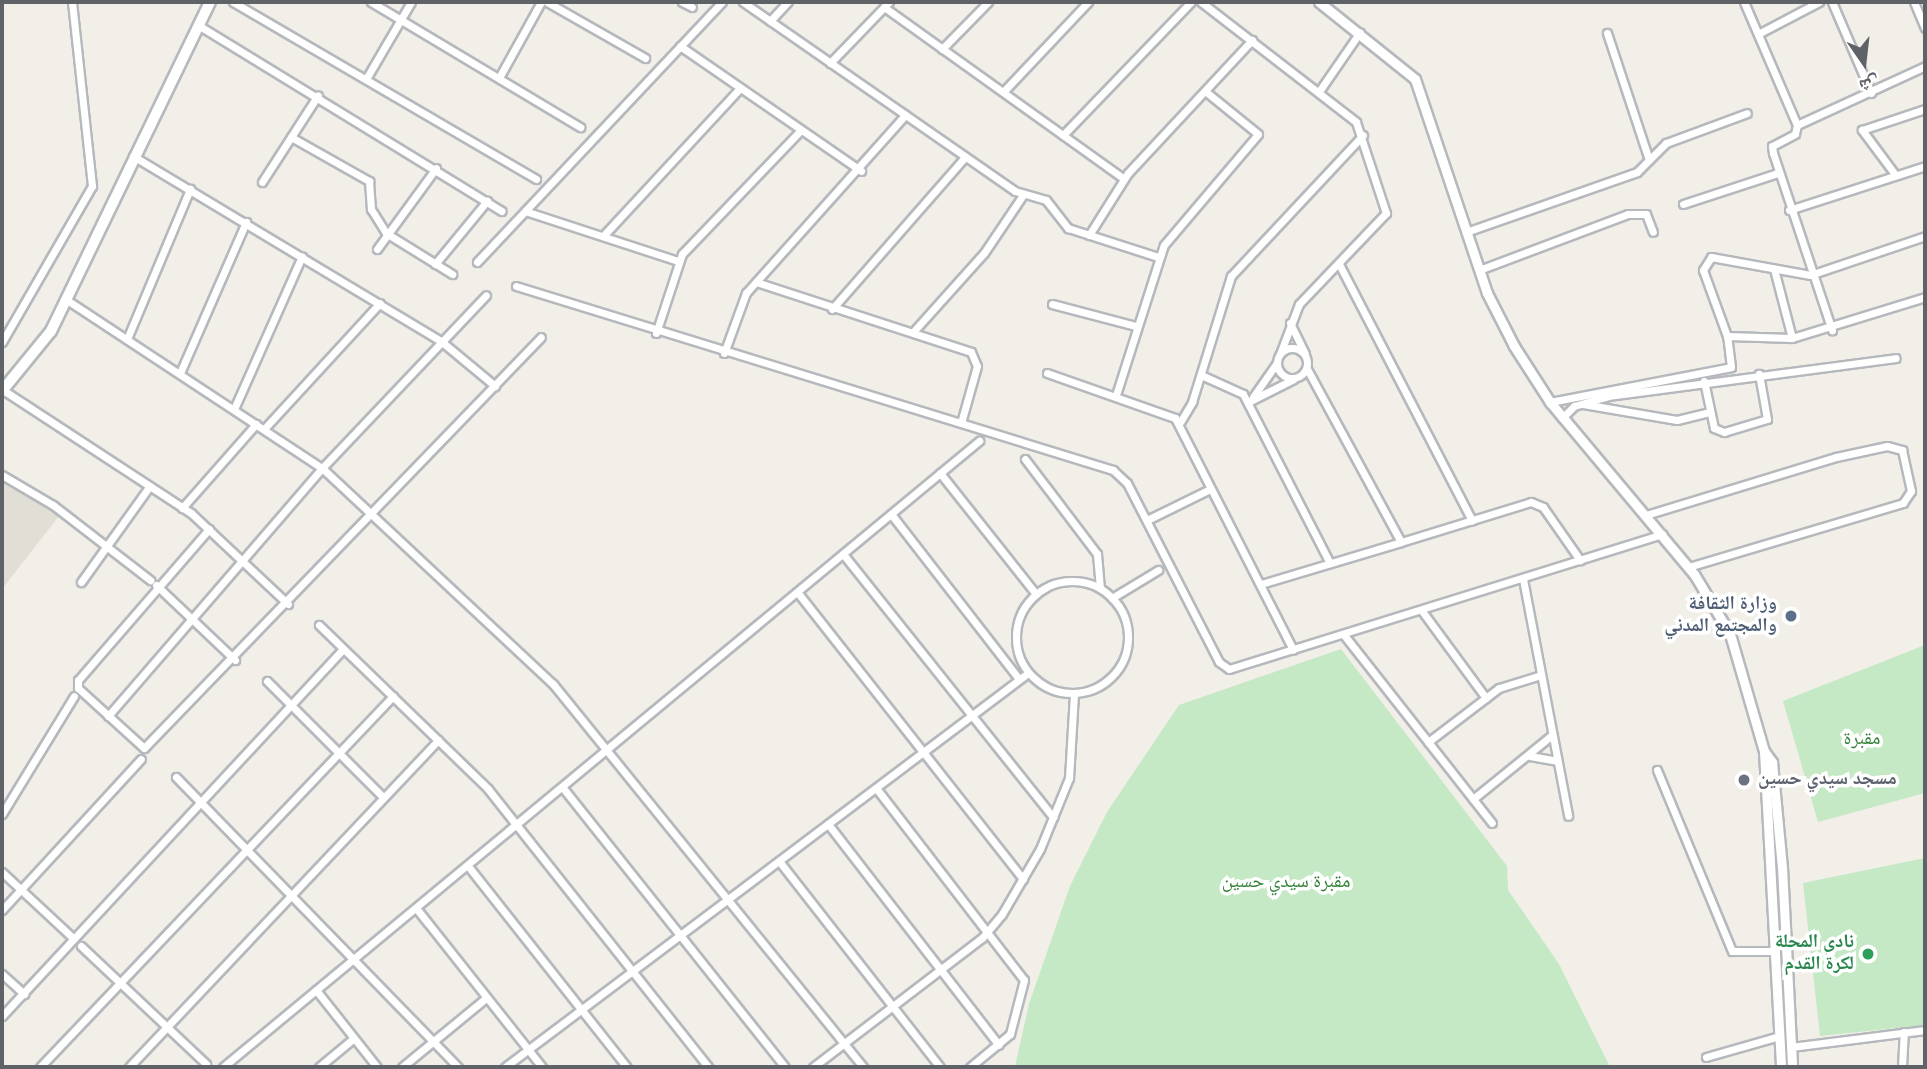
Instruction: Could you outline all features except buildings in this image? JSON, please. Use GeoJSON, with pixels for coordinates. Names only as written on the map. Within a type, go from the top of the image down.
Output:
{"type":"FeatureCollection","features":[{"type":"Feature","properties":{"kind":"main road"},"geometry":{"type":"LineString","coordinates":[[3,391],[51,331],[133,156],[210,2]]}},
{"type":"Feature","properties":{"kind":"street"},"geometry":{"type":"LineString","coordinates":[[2,342],[92,186],[72,2]]}},
{"type":"Feature","properties":{"kind":"street"},"geometry":{"type":"LineString","coordinates":[[233,2],[536,179]]}},
{"type":"Feature","properties":{"kind":"street"},"geometry":{"type":"LineString","coordinates":[[371,2],[500,76],[580,127]]}},
{"type":"Feature","properties":{"kind":"street"},"geometry":{"type":"LineString","coordinates":[[366,79],[411,2]]}},
{"type":"Feature","properties":{"kind":"street"},"geometry":{"type":"LineString","coordinates":[[500,76],[541,2]]}},
{"type":"Feature","properties":{"kind":"street"},"geometry":{"type":"LineString","coordinates":[[547,2],[645,58]]}},
{"type":"Feature","properties":{"kind":"street"},"geometry":{"type":"LineString","coordinates":[[682,2],[692,7]]}},
{"type":"Feature","properties":{"kind":"street"},"geometry":{"type":"LineString","coordinates":[[477,262],[722,2]]}},
{"type":"Feature","properties":{"kind":"street"},"geometry":{"type":"LineString","coordinates":[[743,2],[1023,195],[1046,200],[1064,225],[1158,257]]}},
{"type":"Feature","properties":{"kind":"street"},"geometry":{"type":"LineString","coordinates":[[770,21],[788,2]]}},
{"type":"Feature","properties":{"kind":"street"},"geometry":{"type":"LineString","coordinates":[[942,49],[988,2]]}},
{"type":"Feature","properties":{"kind":"street"},"geometry":{"type":"LineString","coordinates":[[1003,92],[1088,2]]}},
{"type":"Feature","properties":{"kind":"street"},"geometry":{"type":"LineString","coordinates":[[1063,135],[1191,2]]}},
{"type":"Feature","properties":{"kind":"street"},"geometry":{"type":"LineString","coordinates":[[1201,2],[1320,90],[1363,135],[1386,213],[1290,323],[1266,385],[1248,402]]}},
{"type":"Feature","properties":{"kind":"street"},"geometry":{"type":"LineString","coordinates":[[1319,2],[1360,32],[1422,91],[1466,232],[1497,316],[1550,402],[1688,567],[1730,634],[1764,751],[1781,1067]]}},
{"type":"Feature","properties":{"kind":"street"},"geometry":{"type":"LineString","coordinates":[[1744,2],[1797,125],[1795,134],[1772,146],[1810,275],[1832,330]]}},
{"type":"Feature","properties":{"kind":"street"},"geometry":{"type":"LineString","coordinates":[[1758,34],[1819,2]]}},
{"type":"Feature","properties":{"kind":"street"},"geometry":{"type":"LineString","coordinates":[[1832,2],[1871,93]]}},
{"type":"Feature","properties":{"kind":"street"},"geometry":{"type":"LineString","coordinates":[[1914,2],[1925,28]]}},
{"type":"Feature","properties":{"kind":"street"},"geometry":{"type":"LineString","coordinates":[[830,62],[886,4],[942,49],[1124,178]]}},
{"type":"Feature","properties":{"kind":"street"},"geometry":{"type":"LineString","coordinates":[[198,25],[318,95],[502,211]]}},
{"type":"Feature","properties":{"kind":"street"},"geometry":{"type":"LineString","coordinates":[[1320,90],[1360,32]]}},
{"type":"Feature","properties":{"kind":"street"},"geometry":{"type":"LineString","coordinates":[[1607,33],[1648,157]]}},
{"type":"Feature","properties":{"kind":"street"},"geometry":{"type":"LineString","coordinates":[[1089,235],[1124,178],[1252,40]]}},
{"type":"Feature","properties":{"kind":"street"},"geometry":{"type":"LineString","coordinates":[[680,46],[861,171]]}},
{"type":"Feature","properties":{"kind":"street"},"geometry":{"type":"LineString","coordinates":[[1797,125],[1925,66]]}},
{"type":"Feature","properties":{"kind":"street"},"geometry":{"type":"LineString","coordinates":[[603,236],[740,88]]}},
{"type":"Feature","properties":{"kind":"street"},"geometry":{"type":"LineString","coordinates":[[1116,394],[1158,257],[1189,211],[1258,134],[1205,92]]}},
{"type":"Feature","properties":{"kind":"street"},"geometry":{"type":"LineString","coordinates":[[262,182],[318,95]]}},
{"type":"Feature","properties":{"kind":"street"},"geometry":{"type":"LineString","coordinates":[[1894,173],[1862,130],[1925,109]]}},
{"type":"Feature","properties":{"kind":"street"},"geometry":{"type":"LineString","coordinates":[[1466,232],[1637,172],[1648,157],[1666,143],[1747,113]]}},
{"type":"Feature","properties":{"kind":"street"},"geometry":{"type":"LineString","coordinates":[[724,354],[739,304],[756,282],[861,171],[905,115]]}},
{"type":"Feature","properties":{"kind":"street"},"geometry":{"type":"LineString","coordinates":[[656,333],[678,261],[802,130]]}},
{"type":"Feature","properties":{"kind":"street"},"geometry":{"type":"LineString","coordinates":[[1179,424],[1201,375],[1237,267],[1363,135]]}},
{"type":"Feature","properties":{"kind":"street"},"geometry":{"type":"LineString","coordinates":[[291,137],[369,181],[371,209],[388,235],[452,274]]}},
{"type":"Feature","properties":{"kind":"street"},"geometry":{"type":"LineString","coordinates":[[133,156],[442,342],[495,386]]}},
{"type":"Feature","properties":{"kind":"street"},"geometry":{"type":"LineString","coordinates":[[832,309],[965,157]]}},
{"type":"Feature","properties":{"kind":"street"},"geometry":{"type":"LineString","coordinates":[[1789,210],[1894,173],[1925,166]]}},
{"type":"Feature","properties":{"kind":"street"},"geometry":{"type":"LineString","coordinates":[[377,250],[436,168]]}},
{"type":"Feature","properties":{"kind":"street"},"geometry":{"type":"LineString","coordinates":[[1683,204],[1778,173]]}},
{"type":"Feature","properties":{"kind":"street"},"geometry":{"type":"LineString","coordinates":[[127,339],[190,189]]}},
{"type":"Feature","properties":{"kind":"street"},"geometry":{"type":"LineString","coordinates":[[913,332],[979,259],[1023,195]]}},
{"type":"Feature","properties":{"kind":"street"},"geometry":{"type":"LineString","coordinates":[[435,264],[487,201]]}},
{"type":"Feature","properties":{"kind":"street"},"geometry":{"type":"LineString","coordinates":[[525,211],[678,261]]}},
{"type":"Feature","properties":{"kind":"street"},"geometry":{"type":"LineString","coordinates":[[1479,270],[1628,215],[1646,214],[1653,232]]}},
{"type":"Feature","properties":{"kind":"street"},"geometry":{"type":"LineString","coordinates":[[180,373],[246,222]]}},
{"type":"Feature","properties":{"kind":"street"},"geometry":{"type":"LineString","coordinates":[[1550,402],[1731,367],[1727,336],[1705,261],[1810,275],[1925,236]]}},
{"type":"Feature","properties":{"kind":"street"},"geometry":{"type":"LineString","coordinates":[[234,410],[302,256]]}},
{"type":"Feature","properties":{"kind":"street"},"geometry":{"type":"LineString","coordinates":[[1339,264],[1472,521]]}},
{"type":"Feature","properties":{"kind":"street"},"geometry":{"type":"LineString","coordinates":[[1773,269],[1792,338]]}},
{"type":"Feature","properties":{"kind":"street"},"geometry":{"type":"LineString","coordinates":[[756,282],[832,309],[913,332],[974,356],[961,423]]}},
{"type":"Feature","properties":{"kind":"street"},"geometry":{"type":"LineString","coordinates":[[516,286],[724,354],[1114,470],[1147,520],[1221,664],[1236,669],[1662,534]]}},
{"type":"Feature","properties":{"kind":"street"},"geometry":{"type":"LineString","coordinates":[[108,716],[322,468],[486,295]]}},
{"type":"Feature","properties":{"kind":"street"},"geometry":{"type":"LineString","coordinates":[[1727,336],[1792,338],[1832,330],[1925,297]]}},
{"type":"Feature","properties":{"kind":"street"},"geometry":{"type":"LineString","coordinates":[[67,300],[322,468],[375,513],[553,684],[731,897],[863,1067]]}},
{"type":"Feature","properties":{"kind":"street"},"geometry":{"type":"LineString","coordinates":[[264,429],[380,303]]}},
{"type":"Feature","properties":{"kind":"street"},"geometry":{"type":"LineString","coordinates":[[1052,304],[1136,326]]}},
{"type":"Feature","properties":{"kind":"street"},"geometry":{"type":"LineString","coordinates":[[1290,323],[1306,355],[1307,369],[1401,542]]}},
{"type":"Feature","properties":{"kind":"street"},"geometry":{"type":"LineString","coordinates":[[209,529],[153,582],[78,680],[108,716],[149,748],[541,337]]}},
{"type":"Feature","properties":{"kind":"street"},"geometry":{"type":"LineString","coordinates":[[1279,354],[1293,348],[1306,355]]}},
{"type":"Feature","properties":{"kind":"street"},"geometry":{"type":"LineString","coordinates":[[1562,418],[1580,404],[1704,381],[1895,358]]}},
{"type":"Feature","properties":{"kind":"street"},"geometry":{"type":"LineString","coordinates":[[1276,363],[1283,375],[1296,378]]}},
{"type":"Feature","properties":{"kind":"street"},"geometry":{"type":"LineString","coordinates":[[1248,402],[1296,378],[1307,369]]}},
{"type":"Feature","properties":{"kind":"street"},"geometry":{"type":"LineString","coordinates":[[1047,373],[1167,411],[1179,424],[1293,650]]}},
{"type":"Feature","properties":{"kind":"street"},"geometry":{"type":"LineString","coordinates":[[1704,381],[1710,412],[1718,431],[1761,424],[1767,412],[1759,374]]}},
{"type":"Feature","properties":{"kind":"street"},"geometry":{"type":"LineString","coordinates":[[1201,375],[1237,386],[1248,402],[1330,563]]}},
{"type":"Feature","properties":{"kind":"street"},"geometry":{"type":"LineString","coordinates":[[3,391],[183,508],[288,604]]}},
{"type":"Feature","properties":{"kind":"street"},"geometry":{"type":"LineString","coordinates":[[1580,404],[1677,420],[1710,412]]}},
{"type":"Feature","properties":{"kind":"street"},"geometry":{"type":"LineString","coordinates":[[183,508],[256,424]]}},
{"type":"Feature","properties":{"kind":"street"},"geometry":{"type":"LineString","coordinates":[[223,1067],[610,751],[979,441]]}},
{"type":"Feature","properties":{"kind":"street"},"geometry":{"type":"LineString","coordinates":[[1646,515],[1836,457],[1887,446],[1902,450],[1911,491],[1903,503],[1688,567]]}},
{"type":"Feature","properties":{"kind":"street"},"geometry":{"type":"LineString","coordinates":[[1025,459],[1097,554],[1100,588]]}},
{"type":"Feature","properties":{"kind":"street"},"geometry":{"type":"LineString","coordinates":[[940,473],[1036,594]]}},
{"type":"Feature","properties":{"kind":"street"},"geometry":{"type":"LineString","coordinates":[[2,475],[153,582],[235,660]]}},
{"type":"Feature","properties":{"kind":"street"},"geometry":{"type":"LineString","coordinates":[[81,582],[149,487]]}},
{"type":"Feature","properties":{"kind":"street"},"geometry":{"type":"LineString","coordinates":[[1147,520],[1210,489]]}},
{"type":"Feature","properties":{"kind":"street"},"geometry":{"type":"LineString","coordinates":[[1261,584],[1535,503],[1580,560]]}},
{"type":"Feature","properties":{"kind":"street"},"geometry":{"type":"LineString","coordinates":[[891,514],[1019,679]]}},
{"type":"Feature","properties":{"kind":"street"},"geometry":{"type":"LineString","coordinates":[[844,554],[1053,817]]}},
{"type":"Feature","properties":{"kind":"street"},"geometry":{"type":"LineString","coordinates":[[1112,597],[1158,570]]}},
{"type":"Feature","properties":{"kind":"street"},"geometry":{"type":"LineString","coordinates":[[1523,579],[1568,816]]}},
{"type":"Feature","properties":{"kind":"street"},"geometry":{"type":"LineString","coordinates":[[1072,581],[1100,588],[1112,597],[1127,623],[1126,653],[1103,685],[1074,693],[1049,688],[1028,673],[1016,632],[1036,594],[1072,581]]}},
{"type":"Feature","properties":{"kind":"street"},"geometry":{"type":"LineString","coordinates":[[798,593],[1023,878]]}},
{"type":"Feature","properties":{"kind":"street"},"geometry":{"type":"LineString","coordinates":[[1422,611],[1486,698]]}},
{"type":"Feature","properties":{"kind":"street"},"geometry":{"type":"LineString","coordinates":[[318,625],[438,740],[517,825],[708,1067]]}},
{"type":"Feature","properties":{"kind":"street"},"geometry":{"type":"LineString","coordinates":[[1345,635],[1492,823]]}},
{"type":"Feature","properties":{"kind":"street"},"geometry":{"type":"LineString","coordinates":[[2,1016],[343,649]]}},
{"type":"Feature","properties":{"kind":"street"},"geometry":{"type":"LineString","coordinates":[[505,1067],[1028,673]]}},
{"type":"Feature","properties":{"kind":"street"},"geometry":{"type":"LineString","coordinates":[[1428,742],[1507,683],[1541,676]]}},
{"type":"Feature","properties":{"kind":"street"},"geometry":{"type":"LineString","coordinates":[[267,681],[383,797]]}},
{"type":"Feature","properties":{"kind":"street"},"geometry":{"type":"LineString","coordinates":[[813,1067],[989,931],[1023,878],[1053,817],[1071,767],[1074,693]]}},
{"type":"Feature","properties":{"kind":"street"},"geometry":{"type":"LineString","coordinates":[[2,814],[74,696]]}},
{"type":"Feature","properties":{"kind":"street"},"geometry":{"type":"LineString","coordinates":[[40,1067],[393,696]]}},
{"type":"Feature","properties":{"kind":"street"},"geometry":{"type":"LineString","coordinates":[[1473,799],[1552,735]]}},
{"type":"Feature","properties":{"kind":"street"},"geometry":{"type":"LineString","coordinates":[[129,1067],[438,740]]}},
{"type":"Feature","properties":{"kind":"street"},"geometry":{"type":"LineString","coordinates":[[1764,751],[1772,762],[1782,867],[1792,1067]]}},
{"type":"Feature","properties":{"kind":"street"},"geometry":{"type":"LineString","coordinates":[[1530,755],[1557,761]]}},
{"type":"Feature","properties":{"kind":"street"},"geometry":{"type":"LineString","coordinates":[[2,910],[141,760]]}},
{"type":"Feature","properties":{"kind":"street"},"geometry":{"type":"LineString","coordinates":[[1657,770],[1732,951],[1776,951]]}},
{"type":"Feature","properties":{"kind":"street"},"geometry":{"type":"LineString","coordinates":[[176,777],[435,1040],[458,1067]]}},
{"type":"Feature","properties":{"kind":"street"},"geometry":{"type":"LineString","coordinates":[[563,788],[785,1067]]}},
{"type":"Feature","properties":{"kind":"street"},"geometry":{"type":"LineString","coordinates":[[876,788],[989,931],[1025,985],[1014,1027],[999,1045],[970,1067]]}},
{"type":"Feature","properties":{"kind":"street"},"geometry":{"type":"LineString","coordinates":[[828,824],[999,1045]]}},
{"type":"Feature","properties":{"kind":"street"},"geometry":{"type":"LineString","coordinates":[[779,861],[940,1067]]}},
{"type":"Feature","properties":{"kind":"street"},"geometry":{"type":"LineString","coordinates":[[468,866],[627,1067]]}},
{"type":"Feature","properties":{"kind":"street"},"geometry":{"type":"LineString","coordinates":[[2,872],[74,939]]}},
{"type":"Feature","properties":{"kind":"street"},"geometry":{"type":"LineString","coordinates":[[416,908],[542,1067]]}},
{"type":"Feature","properties":{"kind":"street"},"geometry":{"type":"LineString","coordinates":[[81,946],[206,1064]]}},
{"type":"Feature","properties":{"kind":"street"},"geometry":{"type":"LineString","coordinates":[[2,974],[24,994]]}},
{"type":"Feature","properties":{"kind":"street"},"geometry":{"type":"LineString","coordinates":[[316,990],[377,1067]]}},
{"type":"Feature","properties":{"kind":"street"},"geometry":{"type":"LineString","coordinates":[[402,1067],[486,998]]}},
{"type":"Feature","properties":{"kind":"street"},"geometry":{"type":"LineString","coordinates":[[1791,1047],[1925,1030]]}},
{"type":"Feature","properties":{"kind":"street"},"geometry":{"type":"LineString","coordinates":[[1902,1067],[1904,1032]]}},
{"type":"Feature","properties":{"kind":"street"},"geometry":{"type":"LineString","coordinates":[[1706,1057],[1779,1036]]}},
{"type":"Feature","properties":{"kind":"street"},"geometry":{"type":"LineString","coordinates":[[319,1067],[354,1038]]}},
{"type":"Feature","properties":{"kind":"shaded area"},"geometry":{"type":"Polygon","coordinates":[[[2,480],[59,516],[2,589],[2,480]]]}},
{"type":"Feature","properties":{"kind":"green space","name":"مقبرة"},"geometry":{"type":"Polygon","coordinates":[[[1925,645],[1925,793],[1818,822],[1783,701],[1925,645]]]}},
{"type":"Feature","properties":{"kind":"green space","name":"مقبرة سيدي حسين"},"geometry":{"type":"Polygon","coordinates":[[[1341,649],[1507,866],[1508,890],[1559,964],[1610,1067],[1015,1067],[1029,1004],[1070,886],[1107,812],[1179,705],[1341,649]]]}},
{"type":"Feature","properties":{"kind":"green space","name":"نادي المحلة لكرة القدم"},"geometry":{"type":"Polygon","coordinates":[[[1925,858],[1925,1025],[1820,1036],[1803,883],[1925,858]]]}},
{"type":"Feature","properties":{"kind":"place","name":"وزارة الثقافة والمجتمع المدني"},"geometry":{"type":"Point","coordinates":[1791,616]}},
{"type":"Feature","properties":{"kind":"place","name":"مسجد سيدي حسين"},"geometry":{"type":"Point","coordinates":[1744,780]}},
{"type":"Feature","properties":{"kind":"place","name":"نادي المحلة لكرة القدم"},"geometry":{"type":"Point","coordinates":[1868,954]}}]}
